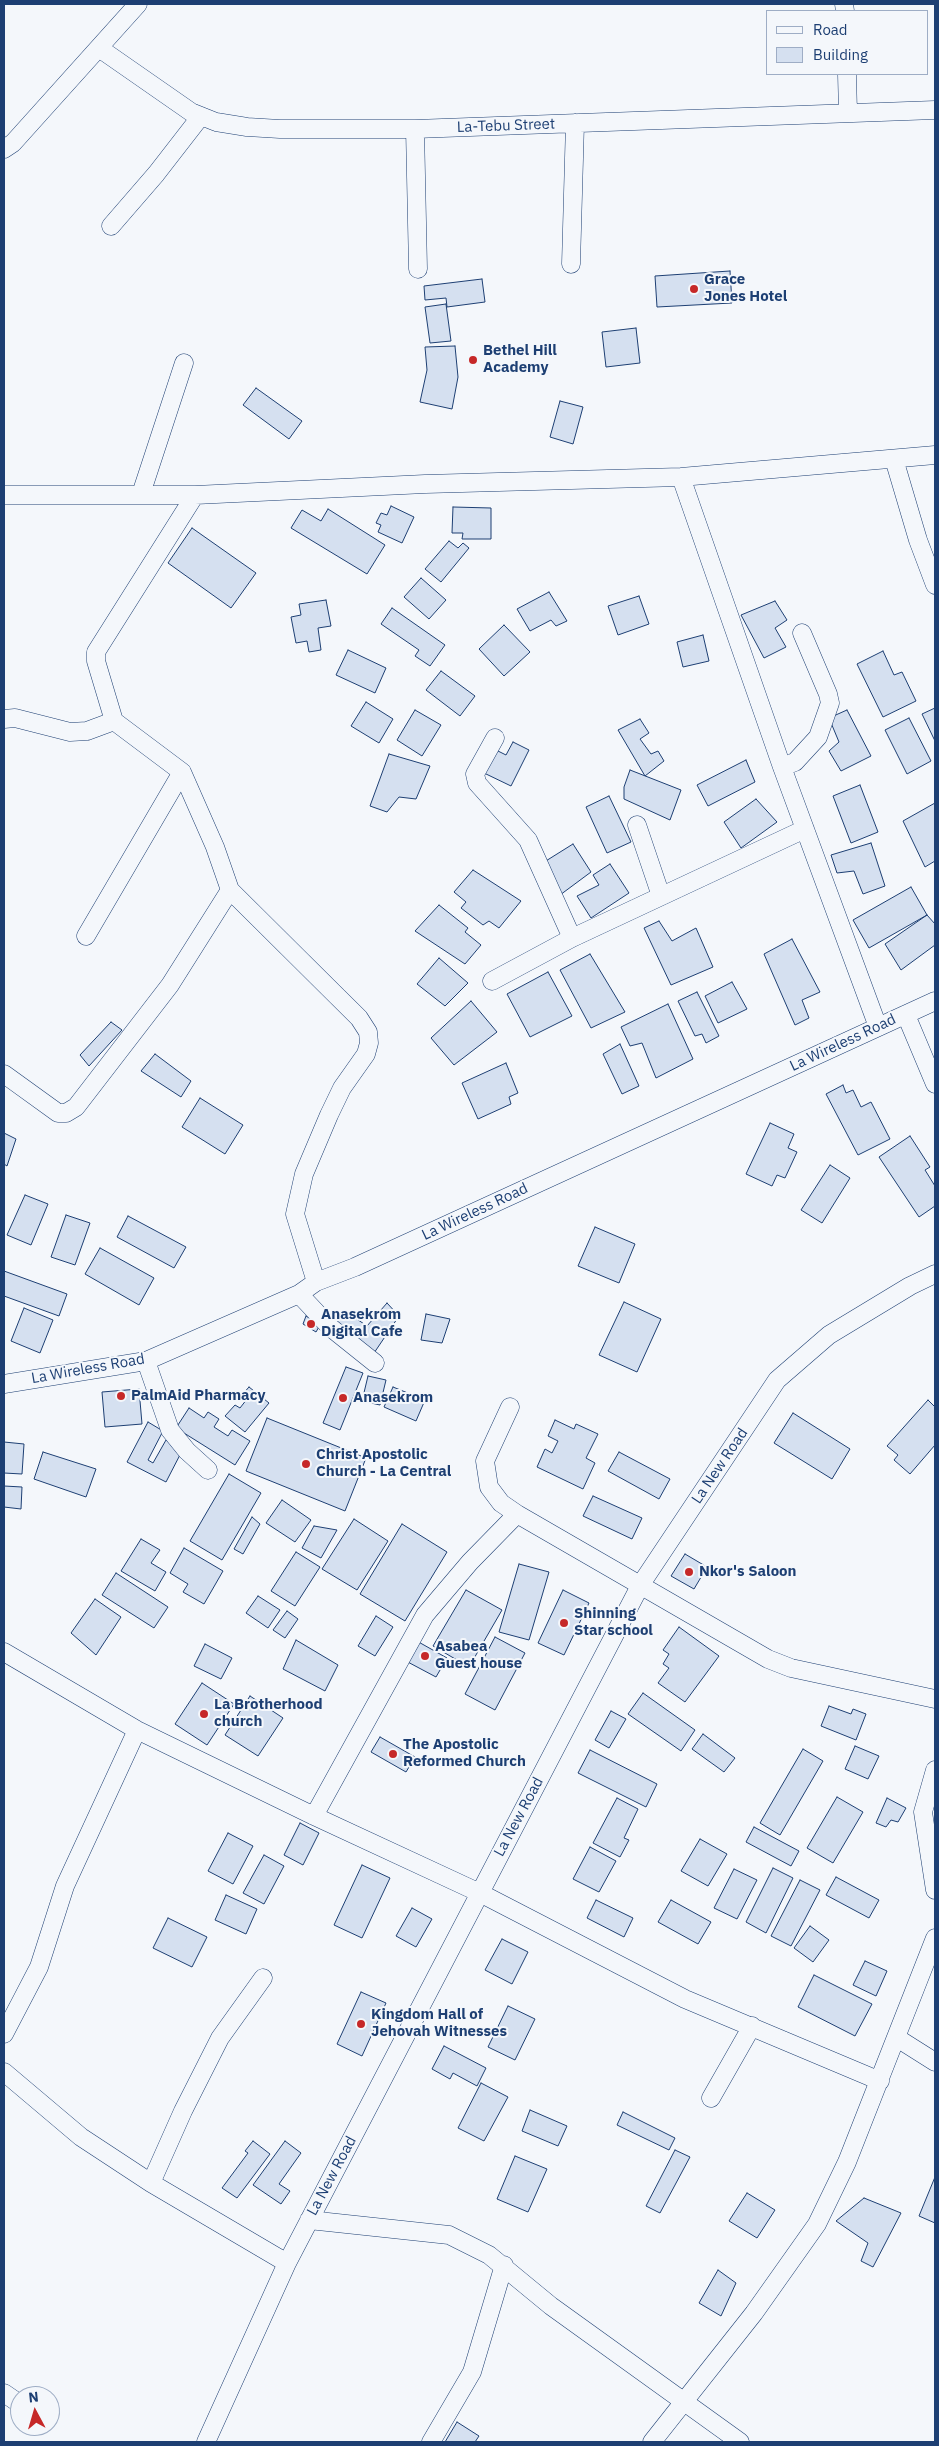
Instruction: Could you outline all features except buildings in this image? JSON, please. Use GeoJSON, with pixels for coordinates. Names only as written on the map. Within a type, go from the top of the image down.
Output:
{"type":"FeatureCollection","features":[{"type":"Feature","properties":{"kind":"street"},"geometry":{"type":"LineString","coordinates":[[4,150],[14,143],[138,4]]}},
{"type":"Feature","properties":{"kind":"street","name":"La-Tebu Street"},"geometry":{"type":"LineString","coordinates":[[100,48],[191,112],[216,122],[272,129],[415,129],[935,110]]}},
{"type":"Feature","properties":{"kind":"street"},"geometry":{"type":"LineString","coordinates":[[847,75],[848,113]]}},
{"type":"Feature","properties":{"kind":"street"},"geometry":{"type":"LineString","coordinates":[[111,226],[200,116]]}},
{"type":"Feature","properties":{"kind":"street"},"geometry":{"type":"LineString","coordinates":[[571,264],[574,123]]}},
{"type":"Feature","properties":{"kind":"street"},"geometry":{"type":"LineString","coordinates":[[415,129],[418,269]]}},
{"type":"Feature","properties":{"kind":"street"},"geometry":{"type":"LineString","coordinates":[[141,494],[184,363]]}},
{"type":"Feature","properties":{"kind":"street"},"geometry":{"type":"LineString","coordinates":[[4,495],[195,495],[425,484],[681,477],[935,455]]}},
{"type":"Feature","properties":{"kind":"street"},"geometry":{"type":"LineString","coordinates":[[894,459],[918,540],[935,585]]}},
{"type":"Feature","properties":{"kind":"street"},"geometry":{"type":"LineString","coordinates":[[681,477],[782,767],[878,1027]]}},
{"type":"Feature","properties":{"kind":"street"},"geometry":{"type":"LineString","coordinates":[[195,495],[96,652],[96,661],[114,721],[182,772],[215,847],[230,890],[358,1018],[368,1032],[369,1043],[366,1054],[342,1088],[304,1174],[295,1214],[316,1282]]}},
{"type":"Feature","properties":{"kind":"street"},"geometry":{"type":"LineString","coordinates":[[782,767],[795,762],[818,737],[830,703],[802,633]]}},
{"type":"Feature","properties":{"kind":"street"},"geometry":{"type":"LineString","coordinates":[[4,719],[15,718],[70,732],[87,731],[114,721]]}},
{"type":"Feature","properties":{"kind":"street"},"geometry":{"type":"LineString","coordinates":[[495,738],[475,774],[476,783],[528,840],[572,938]]}},
{"type":"Feature","properties":{"kind":"street"},"geometry":{"type":"LineString","coordinates":[[86,936],[182,772]]}},
{"type":"Feature","properties":{"kind":"street"},"geometry":{"type":"LineString","coordinates":[[637,826],[661,896]]}},
{"type":"Feature","properties":{"kind":"street"},"geometry":{"type":"LineString","coordinates":[[492,980],[572,938],[806,829]]}},
{"type":"Feature","properties":{"kind":"street"},"geometry":{"type":"LineString","coordinates":[[4,1074],[58,1113],[66,1113],[76,1107],[170,985],[230,890]]}},
{"type":"Feature","properties":{"kind":"street","name":"La Wireless Road"},"geometry":{"type":"LineString","coordinates":[[4,1384],[146,1361],[299,1294],[316,1282],[355,1267],[935,1001]]}},
{"type":"Feature","properties":{"kind":"street"},"geometry":{"type":"LineString","coordinates":[[906,1015],[935,1084]]}},
{"type":"Feature","properties":{"kind":"street","name":"La New Road"},"geometry":{"type":"LineString","coordinates":[[206,2442],[287,2263],[641,1584],[777,1380],[829,1335],[910,1286],[935,1274]]}},
{"type":"Feature","properties":{"kind":"street"},"geometry":{"type":"LineString","coordinates":[[299,1294],[330,1327],[374,1363]]}},
{"type":"Feature","properties":{"kind":"street"},"geometry":{"type":"LineString","coordinates":[[146,1361],[170,1430],[187,1451],[208,1470]]}},
{"type":"Feature","properties":{"kind":"street"},"geometry":{"type":"LineString","coordinates":[[510,1407],[485,1461],[489,1487],[501,1503],[517,1514],[768,1659],[791,1668],[935,1698]]}},
{"type":"Feature","properties":{"kind":"street"},"geometry":{"type":"LineString","coordinates":[[314,1816],[425,1614],[470,1562],[517,1514]]}},
{"type":"Feature","properties":{"kind":"street"},"geometry":{"type":"LineString","coordinates":[[4,1652],[137,1730],[314,1816],[480,1893],[685,1999],[880,2081]]}},
{"type":"Feature","properties":{"kind":"street"},"geometry":{"type":"LineString","coordinates":[[4,2034],[39,1967],[65,1886],[137,1730]]}},
{"type":"Feature","properties":{"kind":"street"},"geometry":{"type":"LineString","coordinates":[[935,1770],[923,1812],[935,1890]]}},
{"type":"Feature","properties":{"kind":"street"},"geometry":{"type":"LineString","coordinates":[[652,2442],[754,2313],[817,2224],[847,2162],[935,1938]]}},
{"type":"Feature","properties":{"kind":"street"},"geometry":{"type":"LineString","coordinates":[[151,2183],[183,2110],[220,2038],[263,1978]]}},
{"type":"Feature","properties":{"kind":"street"},"geometry":{"type":"LineString","coordinates":[[711,2098],[752,2026]]}},
{"type":"Feature","properties":{"kind":"street"},"geometry":{"type":"LineString","coordinates":[[897,2038],[935,2062]]}},
{"type":"Feature","properties":{"kind":"street"},"geometry":{"type":"LineString","coordinates":[[4,2072],[81,2137],[151,2183],[287,2263]]}},
{"type":"Feature","properties":{"kind":"street"},"geometry":{"type":"LineString","coordinates":[[309,2220],[449,2235],[489,2255],[504,2265],[551,2306],[685,2400],[740,2442]]}},
{"type":"Feature","properties":{"kind":"street"},"geometry":{"type":"LineString","coordinates":[[431,2442],[472,2372],[504,2265]]}},
{"type":"Feature","properties":{"kind":"place","name":"Grace Jones Hotel"},"geometry":{"type":"Point","coordinates":[694,289]}},
{"type":"Feature","properties":{"kind":"place","name":"Bethel Hill Academy"},"geometry":{"type":"Point","coordinates":[473,360]}},
{"type":"Feature","properties":{"kind":"place","name":"Anasekrom Digital Cafe"},"geometry":{"type":"Point","coordinates":[311,1324]}},
{"type":"Feature","properties":{"kind":"place","name":"PalmAid Pharmacy"},"geometry":{"type":"Point","coordinates":[121,1396]}},
{"type":"Feature","properties":{"kind":"place","name":"Anasekrom"},"geometry":{"type":"Point","coordinates":[343,1398]}},
{"type":"Feature","properties":{"kind":"place","name":"Christ Apostolic Church - La Central"},"geometry":{"type":"Point","coordinates":[306,1464]}},
{"type":"Feature","properties":{"kind":"place","name":"Nkor's Saloon"},"geometry":{"type":"Point","coordinates":[689,1572]}},
{"type":"Feature","properties":{"kind":"place","name":"Shinning Star school"},"geometry":{"type":"Point","coordinates":[564,1623]}},
{"type":"Feature","properties":{"kind":"place","name":"Asabea Guest house"},"geometry":{"type":"Point","coordinates":[425,1656]}},
{"type":"Feature","properties":{"kind":"place","name":"La Brotherhood church"},"geometry":{"type":"Point","coordinates":[204,1714]}},
{"type":"Feature","properties":{"kind":"place","name":"The Apostolic Reformed Church"},"geometry":{"type":"Point","coordinates":[393,1754]}},
{"type":"Feature","properties":{"kind":"place","name":"Kingdom Hall of Jehovah Witnesses"},"geometry":{"type":"Point","coordinates":[361,2024]}}]}
